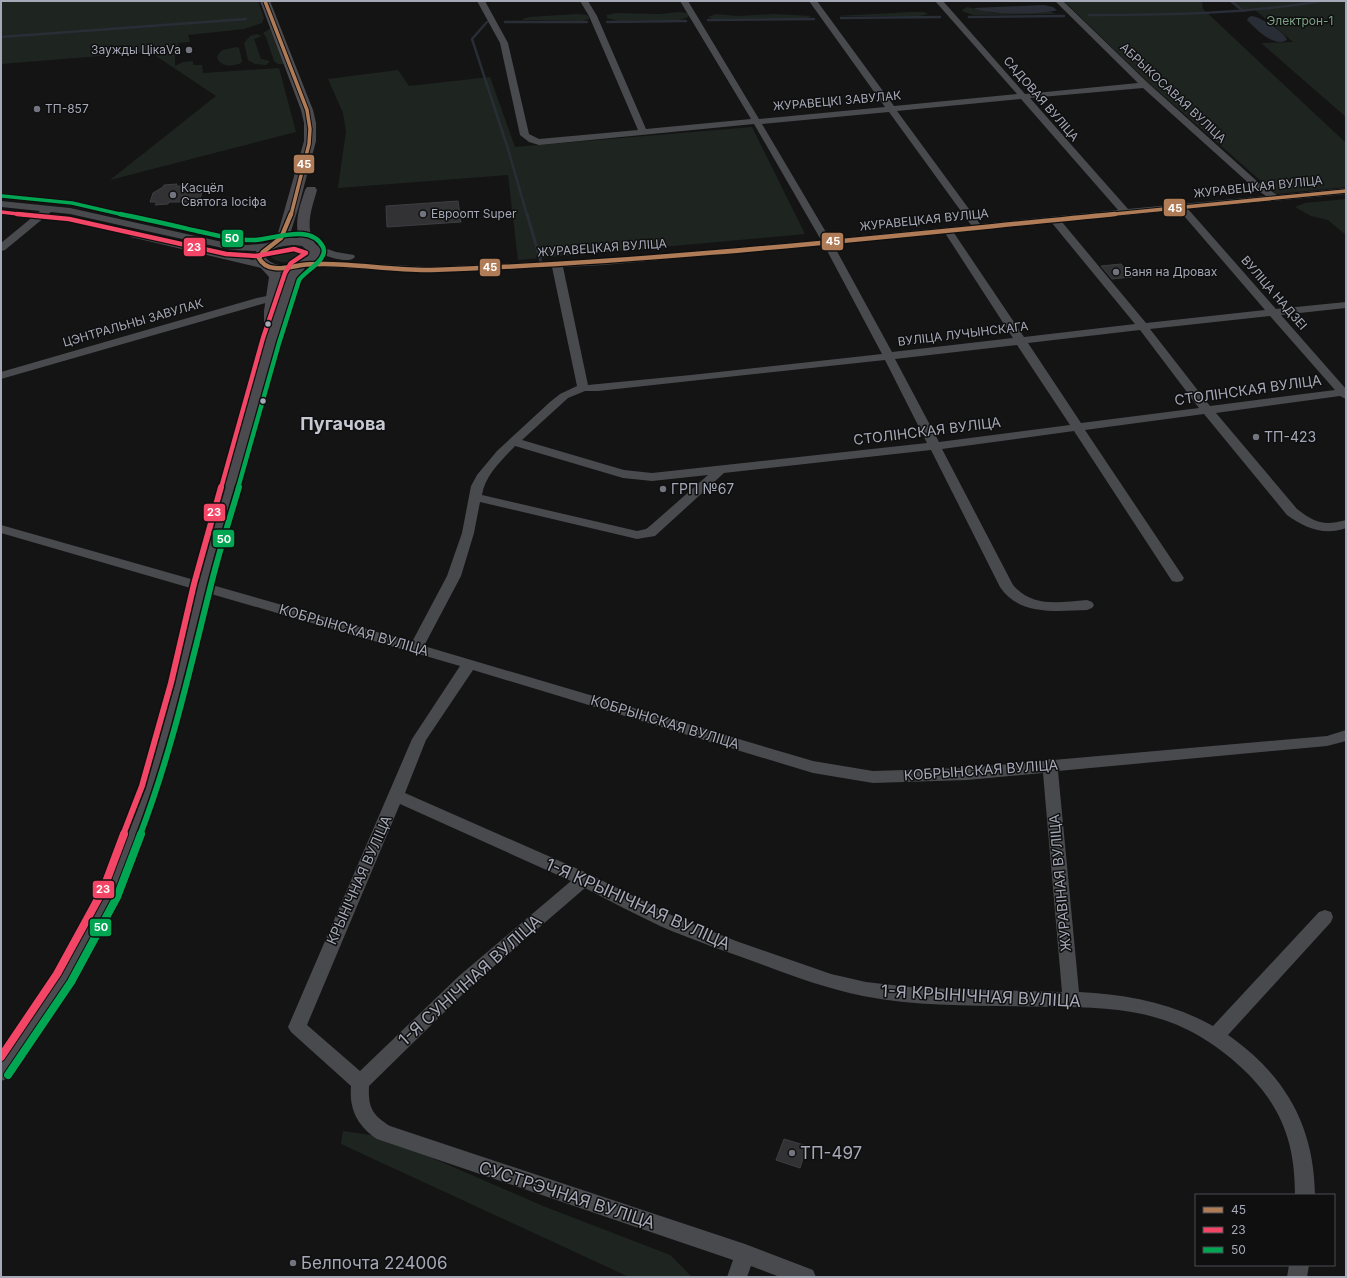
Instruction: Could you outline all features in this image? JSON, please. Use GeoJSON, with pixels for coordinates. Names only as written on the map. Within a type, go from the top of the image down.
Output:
{"type":"FeatureCollection","features":[{"type":"Feature","properties":{"kind":"main road"},"geometry":{"type":"LineString","coordinates":[[265,1],[307,110],[310,123],[310,141],[298,190],[284,234],[273,245],[264,250],[259,258],[276,277],[272,298],[271,340]]}},
{"type":"Feature","properties":{"kind":"main road"},"geometry":{"type":"LineString","coordinates":[[274,1],[290,35],[314,102],[321,128]]}},
{"type":"Feature","properties":{"kind":"main road"},"geometry":{"type":"LineString","coordinates":[[1,1071],[64,978],[110,892],[150,789],[179,685],[202,586],[271,340],[282,311],[291,279],[301,265],[314,256],[316,252],[304,237],[303,230],[304,215],[313,180]]}},
{"type":"Feature","properties":{"kind":"main road"},"geometry":{"type":"LineString","coordinates":[[273,245],[294,241],[311,246]]}},
{"type":"Feature","properties":{"kind":"main road"},"geometry":{"type":"LineString","coordinates":[[267,266],[284,269],[301,265]]}},
{"type":"Feature","properties":{"kind":"street","name":"ЖУРАВЕЦКІ ЗАВУЛАК"},"geometry":{"type":"LineString","coordinates":[[481,1],[502,39],[525,132],[527,137],[532,140],[549,142],[756,120],[1146,85]]}},
{"type":"Feature","properties":{"kind":"street"},"geometry":{"type":"LineString","coordinates":[[584,1],[593,16],[643,132]]}},
{"type":"Feature","properties":{"kind":"street"},"geometry":{"type":"LineString","coordinates":[[684,1],[827,242],[1010,591],[1020,600],[1038,605],[1087,604]]}},
{"type":"Feature","properties":{"kind":"street"},"geometry":{"type":"LineString","coordinates":[[813,1],[978,228]]}},
{"type":"Feature","properties":{"kind":"street","name":"САДОВАЯ ВУЛІЦА"},"geometry":{"type":"LineString","coordinates":[[939,1],[1126,213]]}},
{"type":"Feature","properties":{"kind":"street","name":"АБРЫКОСАВАЯ ВУЛІЦА"},"geometry":{"type":"LineString","coordinates":[[1059,1],[1146,85],[1256,184],[1275,198]]}},
{"type":"Feature","properties":{"kind":"street","name":"ЖУРАВЕЦКАЯ ВУЛІЦА"},"geometry":{"type":"LineString","coordinates":[[301,265],[334,264],[396,269],[557,265],[948,231],[1346,191]]}},
{"type":"Feature","properties":{"kind":"street"},"geometry":{"type":"LineString","coordinates":[[1,204],[46,211],[103,227],[267,266]]}},
{"type":"Feature","properties":{"kind":"street","name":"ВУЛІЦА НАДЗЕІ"},"geometry":{"type":"LineString","coordinates":[[1182,208],[1345,394]]}},
{"type":"Feature","properties":{"kind":"street"},"geometry":{"type":"LineString","coordinates":[[1,210],[70,211],[227,246],[247,248],[273,245]]}},
{"type":"Feature","properties":{"kind":"street"},"geometry":{"type":"LineString","coordinates":[[1,248],[46,211]]}},
{"type":"Feature","properties":{"kind":"street"},"geometry":{"type":"LineString","coordinates":[[1055,220],[1143,327],[1208,411],[1292,512],[1308,523],[1323,528],[1336,528],[1346,524]]}},
{"type":"Feature","properties":{"kind":"street"},"geometry":{"type":"LineString","coordinates":[[948,231],[1177,578]]}},
{"type":"Feature","properties":{"kind":"street","name":"ЖУРАВЕЦКАЯ ВУЛІЦА"},"geometry":{"type":"LineString","coordinates":[[311,246],[334,255],[353,258],[480,268]]}},
{"type":"Feature","properties":{"kind":"street"},"geometry":{"type":"LineString","coordinates":[[416,648],[454,576],[464,548],[478,486],[486,472],[514,442],[558,400],[582,388],[557,265]]}},
{"type":"Feature","properties":{"kind":"street","name":"ЦЭНТРАЛЬНЫ ЗАВУЛАК"},"geometry":{"type":"LineString","coordinates":[[1,376],[116,341],[272,298]]}},
{"type":"Feature","properties":{"kind":"street","name":"ВУЛІЦА ЛУЧЫНСКАГА"},"geometry":{"type":"LineString","coordinates":[[582,388],[598,388],[888,357],[1020,340],[1346,305]]}},
{"type":"Feature","properties":{"kind":"street","name":"СТОЛІНСКАЯ ВУЛІЦА"},"geometry":{"type":"LineString","coordinates":[[514,442],[633,476],[652,477],[934,446],[1345,394]]}},
{"type":"Feature","properties":{"kind":"street"},"geometry":{"type":"LineString","coordinates":[[475,497],[637,535],[644,534],[655,529],[720,470]]}},
{"type":"Feature","properties":{"kind":"street","name":"КОБРЫНСКАЯ ВУЛІЦА"},"geometry":{"type":"LineString","coordinates":[[1,529],[416,648],[641,714],[813,767],[873,777],[967,774],[1327,740],[1346,735]]}},
{"type":"Feature","properties":{"kind":"street","name":"КРЫНІЧНАЯ ВУЛІЦА"},"geometry":{"type":"LineString","coordinates":[[360,1083],[297,1027],[396,796],[418,739],[469,664]]}},
{"type":"Feature","properties":{"kind":"street","name":"ЖУРАВІНАЯ ВУЛІЦА"},"geometry":{"type":"LineString","coordinates":[[1050,765],[1071,1000]]}},
{"type":"Feature","properties":{"kind":"street","name":"1-Я КРЫНІЧНАЯ ВУЛІЦА"},"geometry":{"type":"LineString","coordinates":[[396,796],[583,880],[639,908],[696,932],[839,983],[871,990],[921,996],[1110,1002],[1145,1006],[1181,1018],[1215,1037],[1252,1066],[1267,1081],[1283,1103],[1298,1134],[1303,1155],[1305,1194]]}},
{"type":"Feature","properties":{"kind":"street","name":"1-Я СУНІЧНАЯ ВУЛІЦА"},"geometry":{"type":"LineString","coordinates":[[360,1083],[465,981],[583,880]]}},
{"type":"Feature","properties":{"kind":"street"},"geometry":{"type":"LineString","coordinates":[[1215,1037],[1325,917]]}},
{"type":"Feature","properties":{"kind":"street","name":"СУСТРЭЧНАЯ ВУЛІЦА"},"geometry":{"type":"LineString","coordinates":[[360,1083],[359,1100],[362,1111],[374,1127],[384,1133],[745,1254],[806,1277]]}},
{"type":"Feature","properties":{"kind":"street"},"geometry":{"type":"LineString","coordinates":[[737,1277],[745,1254]]}},
{"type":"Feature","properties":{"kind":"street"},"geometry":{"type":"LineString","coordinates":[[1297,1277],[1299,1266]]}},
{"type":"Feature","properties":{"kind":"green space"},"geometry":{"type":"Polygon","coordinates":[[[1,1],[258,1],[264,18],[262,23],[244,29],[188,35],[190,42],[178,43],[181,53],[175,56],[175,66],[183,62],[193,61],[193,65],[202,65],[203,73],[279,68],[296,132],[110,180],[216,96],[150,52],[1,64],[1,1]]]}},
{"type":"Feature","properties":{"kind":"green space"},"geometry":{"type":"Polygon","coordinates":[[[1064,1],[1202,1],[1203,9],[1346,143],[1346,187],[1276,194],[1150,84],[1064,1]]]}},
{"type":"Feature","properties":{"kind":"green space","name":"Электрон-1"},"geometry":{"type":"Polygon","coordinates":[[[1232,1],[1346,1],[1346,117],[1261,43],[1293,42],[1254,9],[1243,10],[1232,1]]]}},
{"type":"Feature","properties":{"kind":"green space"},"geometry":{"type":"Polygon","coordinates":[[[967,7],[994,13],[1051,12],[1056,14],[974,15],[962,10],[967,7]]]}},
{"type":"Feature","properties":{"kind":"green space"},"geometry":{"type":"Polygon","coordinates":[[[679,12],[687,13],[689,15],[688,17],[679,20],[618,21],[607,18],[607,15],[616,13],[659,14],[679,12]]]}},
{"type":"Feature","properties":{"kind":"green space"},"geometry":{"type":"Polygon","coordinates":[[[924,12],[928,14],[920,16],[835,16],[924,12]]]}},
{"type":"Feature","properties":{"kind":"green space"},"geometry":{"type":"Polygon","coordinates":[[[577,14],[587,15],[589,19],[582,21],[523,20],[529,17],[577,14]]]}},
{"type":"Feature","properties":{"kind":"green space"},"geometry":{"type":"Polygon","coordinates":[[[716,14],[738,16],[774,14],[811,16],[807,18],[713,19],[708,17],[716,14]]]}},
{"type":"Feature","properties":{"kind":"green space"},"geometry":{"type":"Polygon","coordinates":[[[271,28],[285,63],[284,64],[278,64],[274,61],[266,37],[263,33],[271,28]]]}},
{"type":"Feature","properties":{"kind":"green space"},"geometry":{"type":"Polygon","coordinates":[[[257,34],[262,36],[254,39],[261,59],[270,61],[266,65],[255,64],[248,60],[244,43],[250,36],[257,34]]]}},
{"type":"Feature","properties":{"kind":"green space"},"geometry":{"type":"Polygon","coordinates":[[[236,47],[239,48],[242,61],[241,63],[227,65],[221,63],[217,57],[219,53],[223,50],[236,47]]]}},
{"type":"Feature","properties":{"kind":"green space"},"geometry":{"type":"Polygon","coordinates":[[[398,70],[409,86],[490,77],[515,147],[752,127],[805,234],[518,260],[508,175],[338,188],[346,131],[343,113],[328,79],[398,70]]]}},
{"type":"Feature","properties":{"kind":"green space"},"geometry":{"type":"Polygon","coordinates":[[[1346,199],[1346,235],[1328,220],[1311,216],[1295,207],[1305,203],[1346,199]]]}},
{"type":"Feature","properties":{"kind":"green space"},"geometry":{"type":"Polygon","coordinates":[[[290,246],[304,249],[306,254],[295,262],[280,262],[272,258],[271,256],[275,250],[290,246]]]}},
{"type":"Feature","properties":{"kind":"green space"},"geometry":{"type":"Polygon","coordinates":[[[343,1131],[384,1137],[543,1206],[670,1255],[692,1277],[629,1277],[341,1144],[343,1131]]]}},
{"type":"Feature","properties":{"kind":"shaded area"},"geometry":{"type":"Polygon","coordinates":[[[1044,5],[1053,7],[1057,10],[1041,13],[1016,14],[990,12],[974,8],[1044,5]]]}},
{"type":"Feature","properties":{"kind":"shaded area"},"geometry":{"type":"Polygon","coordinates":[[[1251,16],[1271,25],[1282,33],[1287,40],[1277,42],[1271,40],[1247,20],[1251,16]]]}},
{"type":"Feature","properties":{"kind":"building","name":"Касцёл Святога Іосіфа"},"geometry":{"type":"Polygon","coordinates":[[[177,184],[176,186],[204,186],[199,202],[169,202],[168,204],[155,205],[157,202],[150,202],[153,193],[164,185],[177,184]]]}},
{"type":"Feature","properties":{"kind":"building","name":"Евроопт Super"},"geometry":{"type":"Polygon","coordinates":[[[458,201],[461,222],[387,227],[386,206],[458,201]]]}},
{"type":"Feature","properties":{"kind":"building","name":"Баня на Дровах"},"geometry":{"type":"Polygon","coordinates":[[[1121,264],[1132,277],[1112,279],[1101,266],[1121,264]]]}},
{"type":"Feature","properties":{"kind":"building","name":"ТП-497"},"geometry":{"type":"Polygon","coordinates":[[[784,1139],[807,1146],[800,1168],[776,1160],[784,1139]]]}},
{"type":"Feature","properties":{"kind":"waterway"},"geometry":{"type":"LineString","coordinates":[[1231,1],[1242,10]]}},
{"type":"Feature","properties":{"kind":"waterway"},"geometry":{"type":"LineString","coordinates":[[1242,10],[1322,1]]}},
{"type":"Feature","properties":{"kind":"waterway"},"geometry":{"type":"LineString","coordinates":[[1089,15],[1147,15],[1242,10]]}},
{"type":"Feature","properties":{"kind":"waterway"},"geometry":{"type":"LineString","coordinates":[[969,17],[1064,16]]}},
{"type":"Feature","properties":{"kind":"waterway"},"geometry":{"type":"LineString","coordinates":[[841,18],[940,17]]}},
{"type":"Feature","properties":{"kind":"waterway"},"geometry":{"type":"LineString","coordinates":[[1,37],[246,19]]}},
{"type":"Feature","properties":{"kind":"waterway"},"geometry":{"type":"LineString","coordinates":[[708,20],[814,19]]}},
{"type":"Feature","properties":{"kind":"waterway"},"geometry":{"type":"LineString","coordinates":[[607,22],[686,21]]}},
{"type":"Feature","properties":{"kind":"waterway"},"geometry":{"type":"LineString","coordinates":[[487,22],[472,39],[508,149],[527,215]]}},
{"type":"Feature","properties":{"kind":"waterway"},"geometry":{"type":"LineString","coordinates":[[505,22],[587,22]]}},
{"type":"Feature","properties":{"kind":"waterway"},"geometry":{"type":"LineString","coordinates":[[527,214],[541,262]]}},
{"type":"Feature","properties":{"kind":"transit line","name":"45"},"geometry":{"type":"LineString","coordinates":[[265,1],[307,110],[310,133],[308,152],[285,231],[281,238],[266,249],[259,258],[261,262],[269,267],[284,269],[303,265],[324,264],[429,270],[604,262],[827,242],[1346,191]]}},
{"type":"Feature","properties":{"kind":"transit line","name":"50"},"geometry":{"type":"LineString","coordinates":[[2,196],[72,203],[228,238],[255,240],[295,233],[313,237],[323,247],[324,252],[320,261],[299,280],[279,343],[210,588],[187,687],[157,792],[117,897],[71,982],[8,1075]]}},
{"type":"Feature","properties":{"kind":"transit line","name":"23"},"geometry":{"type":"LineString","coordinates":[[1,212],[69,219],[226,254],[256,256],[294,249],[306,253],[291,263],[285,273],[263,338],[194,584],[171,683],[142,786],[103,890],[57,974],[1,1057]]}},
{"type":"Feature","properties":{"kind":"place","name":"Заужды ЦікаVа"},"geometry":{"type":"Point","coordinates":[189,50]}},
{"type":"Feature","properties":{"kind":"place","name":"ТП-857"},"geometry":{"type":"Point","coordinates":[37,109]}},
{"type":"Feature","properties":{"kind":"place","name":"Касцёл Святога Іосіфа"},"geometry":{"type":"Point","coordinates":[173,195]}},
{"type":"Feature","properties":{"kind":"place","name":"Евроопт Super"},"geometry":{"type":"Point","coordinates":[423,214]}},
{"type":"Feature","properties":{"kind":"place","name":"Баня на Дровах"},"geometry":{"type":"Point","coordinates":[1116,272]}},
{"type":"Feature","properties":{"kind":"place","name":"ТП-423"},"geometry":{"type":"Point","coordinates":[1256,437]}},
{"type":"Feature","properties":{"kind":"place","name":"ГРП №67"},"geometry":{"type":"Point","coordinates":[663,489]}},
{"type":"Feature","properties":{"kind":"place","name":"ТП-497"},"geometry":{"type":"Point","coordinates":[792,1153]}},
{"type":"Feature","properties":{"kind":"place","name":"Белпочта 224006"},"geometry":{"type":"Point","coordinates":[293,1263]}},
{"type":"Feature","properties":{"kind":"district","name":"Пугачова"},"geometry":{"type":"Point","coordinates":[343,424]}}]}
